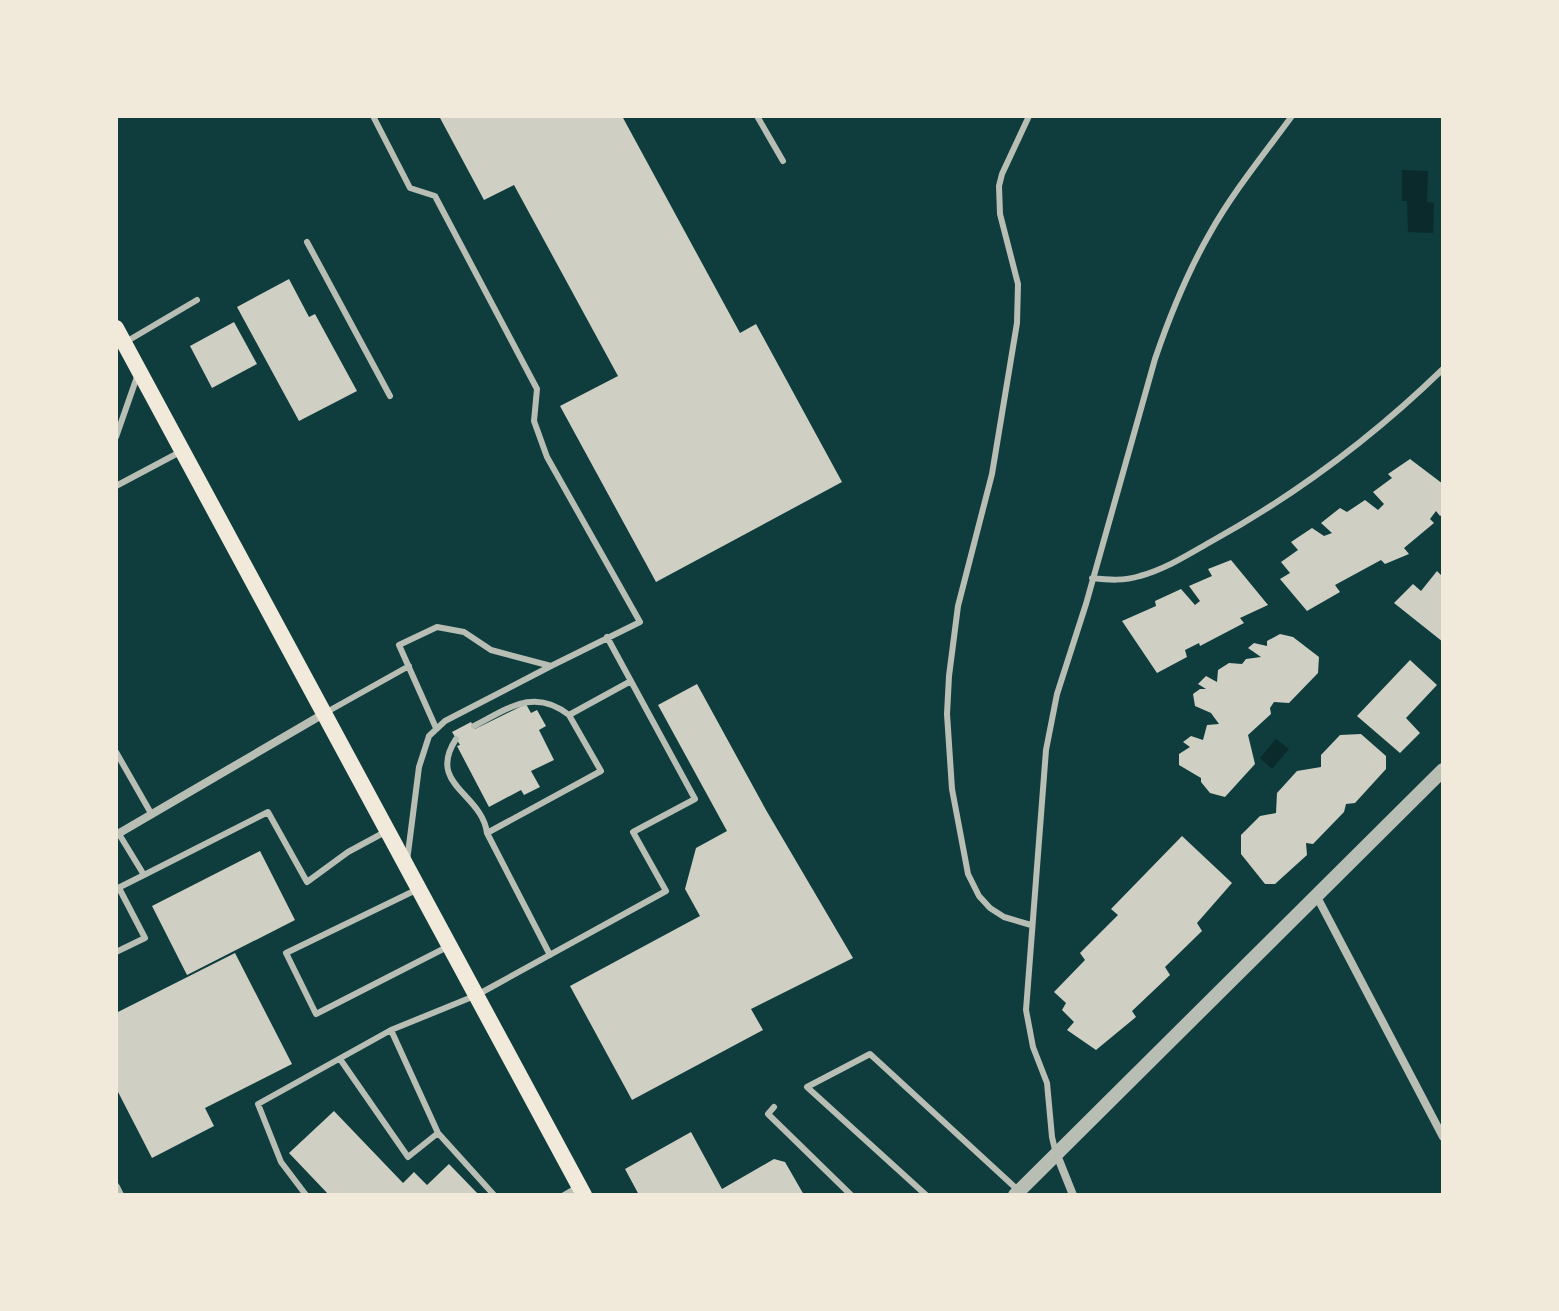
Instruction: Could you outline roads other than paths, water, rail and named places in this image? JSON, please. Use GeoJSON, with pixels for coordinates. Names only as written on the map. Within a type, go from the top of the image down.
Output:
{"type":"FeatureCollection","features":[{"type":"Feature","properties":{"kind":"main road"},"geometry":{"type":"LineString","coordinates":[[120,335],[582,1191]]}},
{"type":"Feature","properties":{"kind":"street"},"geometry":{"type":"LineString","coordinates":[[118,834],[325,713]]}},
{"type":"Feature","properties":{"kind":"street"},"geometry":{"type":"LineString","coordinates":[[1017,1193],[1443,770]]}},
{"type":"Feature","properties":{"kind":"street"},"geometry":{"type":"LineString","coordinates":[[1316,895],[1443,1137]]}},
{"type":"Feature","properties":{"kind":"street"},"geometry":{"type":"LineString","coordinates":[[1057,1155],[1073,1195]]}},
{"type":"Feature","properties":{"kind":"street"},"geometry":{"type":"LineString","coordinates":[[116,1187],[120,1195]]}},
{"type":"Feature","properties":{"kind":"lane"},"geometry":{"type":"LineString","coordinates":[[373,116],[410,188],[435,196],[537,389],[534,421],[547,457],[640,622],[436,728],[424,746],[419,767],[407,864]]}},
{"type":"Feature","properties":{"kind":"lane"},"geometry":{"type":"LineString","coordinates":[[757,116],[783,161]]}},
{"type":"Feature","properties":{"kind":"lane"},"geometry":{"type":"LineString","coordinates":[[1029,116],[999,186],[1000,214],[1018,284],[1017,323],[992,474],[958,606],[947,714],[952,789],[968,874],[979,896],[990,908],[1004,917],[1031,925]]}},
{"type":"Feature","properties":{"kind":"lane"},"geometry":{"type":"LineString","coordinates":[[1057,1155],[1052,1137],[1047,1083],[1033,1047],[1026,1010],[1051,722],[1168,319],[1210,233],[1235,192],[1292,116]]}},
{"type":"Feature","properties":{"kind":"lane"},"geometry":{"type":"LineString","coordinates":[[307,242],[390,396]]}},
{"type":"Feature","properties":{"kind":"lane"},"geometry":{"type":"LineString","coordinates":[[120,335],[197,300]]}},
{"type":"Feature","properties":{"kind":"lane"},"geometry":{"type":"LineString","coordinates":[[1092,578],[1116,581],[1156,571],[1255,517],[1318,476],[1366,439],[1443,369]]}},
{"type":"Feature","properties":{"kind":"lane"},"geometry":{"type":"LineString","coordinates":[[116,437],[139,371]]}},
{"type":"Feature","properties":{"kind":"lane"},"geometry":{"type":"LineString","coordinates":[[116,486],[183,451]]}},
{"type":"Feature","properties":{"kind":"lane"},"geometry":{"type":"LineString","coordinates":[[436,728],[399,645],[437,627],[464,632],[491,650],[551,666]]}},
{"type":"Feature","properties":{"kind":"lane"},"geometry":{"type":"LineString","coordinates":[[306,1195],[281,1162],[258,1104],[391,1030],[477,995],[666,891],[633,832],[695,799],[607,637]]}},
{"type":"Feature","properties":{"kind":"lane"},"geometry":{"type":"LineString","coordinates":[[325,713],[409,666]]}},
{"type":"Feature","properties":{"kind":"lane"},"geometry":{"type":"LineString","coordinates":[[569,715],[631,681]]}},
{"type":"Feature","properties":{"kind":"lane"},"geometry":{"type":"LineString","coordinates":[[474,726],[525,701],[549,702],[569,715],[601,771],[487,833]]}},
{"type":"Feature","properties":{"kind":"lane"},"geometry":{"type":"LineString","coordinates":[[456,739],[447,759],[448,771],[459,791],[480,810],[487,833],[550,955]]}},
{"type":"Feature","properties":{"kind":"lane"},"geometry":{"type":"LineString","coordinates":[[116,752],[152,815]]}},
{"type":"Feature","properties":{"kind":"lane"},"geometry":{"type":"LineString","coordinates":[[116,952],[145,938],[118,889],[268,812],[307,882],[348,852],[388,830]]}},
{"type":"Feature","properties":{"kind":"lane"},"geometry":{"type":"LineString","coordinates":[[118,834],[144,875]]}},
{"type":"Feature","properties":{"kind":"lane"},"geometry":{"type":"LineString","coordinates":[[419,888],[286,953],[316,1014],[450,946]]}},
{"type":"Feature","properties":{"kind":"lane"},"geometry":{"type":"LineString","coordinates":[[391,1030],[438,1133],[494,1195]]}},
{"type":"Feature","properties":{"kind":"lane"},"geometry":{"type":"LineString","coordinates":[[926,1195],[807,1087],[870,1054],[1017,1193]]}},
{"type":"Feature","properties":{"kind":"lane"},"geometry":{"type":"LineString","coordinates":[[340,1059],[408,1157],[438,1133]]}},
{"type":"Feature","properties":{"kind":"lane"},"geometry":{"type":"LineString","coordinates":[[774,1107],[768,1114],[851,1195]]}},
{"type":"Feature","properties":{"kind":"lane"},"geometry":{"type":"LineString","coordinates":[[564,1195],[582,1191]]}},
{"type":"Feature","properties":{"kind":"water"},"geometry":{"type":"Polygon","coordinates":[[[1402,170],[1428,171],[1427,202],[1434,203],[1433,233],[1408,232],[1407,201],[1402,201],[1402,170]]]}},
{"type":"Feature","properties":{"kind":"water"},"geometry":{"type":"Polygon","coordinates":[[[1276,739],[1289,749],[1272,769],[1260,758],[1276,739]]]}}]}
